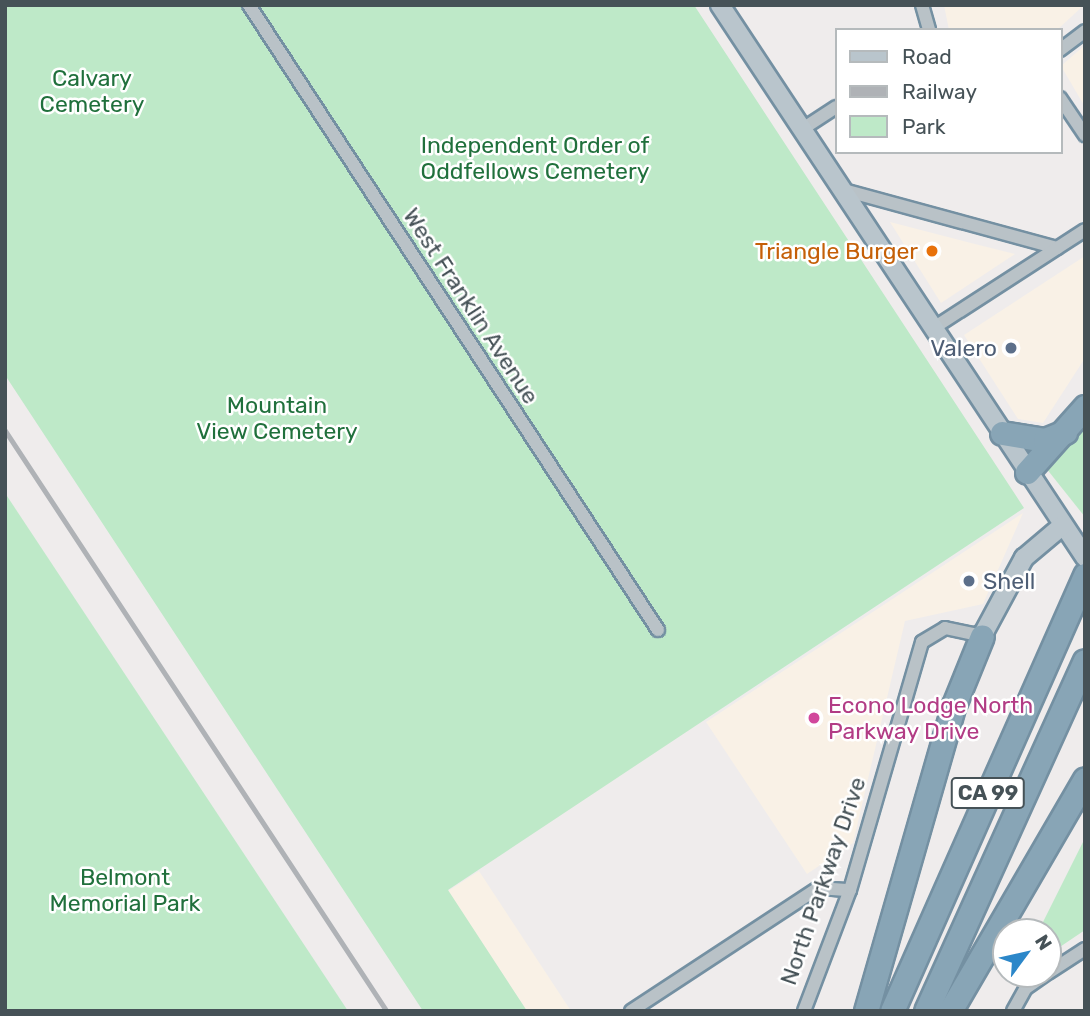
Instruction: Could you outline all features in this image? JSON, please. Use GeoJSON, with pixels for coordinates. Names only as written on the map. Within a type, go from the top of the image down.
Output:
{"type":"FeatureCollection","features":[{"type":"Feature","properties":{"kind":"highway"},"geometry":{"type":"LineString","coordinates":[[1027,472],[1085,407]]}},
{"type":"Feature","properties":{"kind":"highway"},"geometry":{"type":"LineString","coordinates":[[1002,433],[1045,440],[1065,432]]}},
{"type":"Feature","properties":{"kind":"highway","name":"CA 99"},"geometry":{"type":"LineString","coordinates":[[892,1011],[1085,575]]}},
{"type":"Feature","properties":{"kind":"highway"},"geometry":{"type":"LineString","coordinates":[[866,1011],[954,705],[982,636]]}},
{"type":"Feature","properties":{"kind":"highway","name":"CA 99"},"geometry":{"type":"LineString","coordinates":[[926,1011],[1085,661]]}},
{"type":"Feature","properties":{"kind":"highway"},"geometry":{"type":"LineString","coordinates":[[950,1011],[1085,779]]}},
{"type":"Feature","properties":{"kind":"main road"},"geometry":{"type":"LineString","coordinates":[[720,5],[839,189],[1085,557]]}},
{"type":"Feature","properties":{"kind":"main road"},"geometry":{"type":"LineString","coordinates":[[982,636],[1024,558],[1063,525]]}},
{"type":"Feature","properties":{"kind":"street","name":"West Franklin Avenue"},"geometry":{"type":"LineString","coordinates":[[249,5],[658,630]]}},
{"type":"Feature","properties":{"kind":"street"},"geometry":{"type":"LineString","coordinates":[[922,5],[928,28]]}},
{"type":"Feature","properties":{"kind":"street"},"geometry":{"type":"LineString","coordinates":[[1062,48],[1085,31]]}},
{"type":"Feature","properties":{"kind":"street"},"geometry":{"type":"LineString","coordinates":[[1062,101],[1085,135]]}},
{"type":"Feature","properties":{"kind":"street"},"geometry":{"type":"LineString","coordinates":[[801,130],[834,108]]}},
{"type":"Feature","properties":{"kind":"street"},"geometry":{"type":"LineString","coordinates":[[839,189],[1057,248]]}},
{"type":"Feature","properties":{"kind":"street"},"geometry":{"type":"LineString","coordinates":[[932,329],[1085,230]]}},
{"type":"Feature","properties":{"kind":"street","name":"North Parkway Drive"},"geometry":{"type":"LineString","coordinates":[[804,1011],[850,890],[922,642],[945,628],[982,636]]}},
{"type":"Feature","properties":{"kind":"street"},"geometry":{"type":"LineString","coordinates":[[631,1011],[818,888],[850,890]]}},
{"type":"Feature","properties":{"kind":"street"},"geometry":{"type":"LineString","coordinates":[[1062,964],[1085,948]]}},
{"type":"Feature","properties":{"kind":"street"},"geometry":{"type":"LineString","coordinates":[[1013,1011],[1026,988]]}},
{"type":"Feature","properties":{"kind":"shaded area"},"geometry":{"type":"Polygon","coordinates":[[[944,5],[1084,5],[1059,28],[949,28],[944,5]]]}},
{"type":"Feature","properties":{"kind":"shaded area"},"geometry":{"type":"Polygon","coordinates":[[[1085,45],[1085,107],[1062,68],[1085,45]]]}},
{"type":"Feature","properties":{"kind":"shaded area"},"geometry":{"type":"Polygon","coordinates":[[[890,222],[971,243],[1015,254],[941,303],[890,222]]]}},
{"type":"Feature","properties":{"kind":"shaded area"},"geometry":{"type":"Polygon","coordinates":[[[1085,256],[1085,358],[1043,423],[1018,419],[964,335],[1085,256]]]}},
{"type":"Feature","properties":{"kind":"shaded area"},"geometry":{"type":"Polygon","coordinates":[[[1023,513],[983,604],[905,621],[853,843],[807,874],[706,722],[1023,513]]]}},
{"type":"Feature","properties":{"kind":"shaded area"},"geometry":{"type":"Polygon","coordinates":[[[479,871],[571,1011],[527,1011],[448,891],[479,871]]]}},
{"type":"Feature","properties":{"kind":"green space"},"geometry":{"type":"Polygon","coordinates":[[[5,5],[694,5],[1024,508],[448,890],[527,1011],[423,1011],[5,375],[5,5]]]}},
{"type":"Feature","properties":{"kind":"green space"},"geometry":{"type":"Polygon","coordinates":[[[1085,410],[1085,517],[1042,463],[1085,410]]]}},
{"type":"Feature","properties":{"kind":"green space","name":"Belmont Memorial Park"},"geometry":{"type":"Polygon","coordinates":[[[5,493],[348,1011],[5,1011],[5,493]]]}},
{"type":"Feature","properties":{"kind":"green space"},"geometry":{"type":"Polygon","coordinates":[[[1085,838],[1085,930],[1062,946],[1062,918],[1045,918],[1085,838]]]}},
{"type":"Feature","properties":{"kind":"railway"},"geometry":{"type":"LineString","coordinates":[[5,430],[387,1011]]}},
{"type":"Feature","properties":{"kind":"place","name":"Triangle Burger"},"geometry":{"type":"Point","coordinates":[932,251]}},
{"type":"Feature","properties":{"kind":"place","name":"Valero"},"geometry":{"type":"Point","coordinates":[1011,348]}},
{"type":"Feature","properties":{"kind":"place","name":"Shell"},"geometry":{"type":"Point","coordinates":[969,581]}},
{"type":"Feature","properties":{"kind":"place","name":"Econo Lodge North Parkway Drive"},"geometry":{"type":"Point","coordinates":[814,718]}},
{"type":"Feature","properties":{"kind":"park label","name":"Calvary Cemetery"},"geometry":{"type":"Point","coordinates":[92,91]}},
{"type":"Feature","properties":{"kind":"park label","name":"Independent Order of Oddfellows Cemetery"},"geometry":{"type":"Point","coordinates":[535,158]}},
{"type":"Feature","properties":{"kind":"park label","name":"Mountain View Cemetery"},"geometry":{"type":"Point","coordinates":[277,418]}}]}
